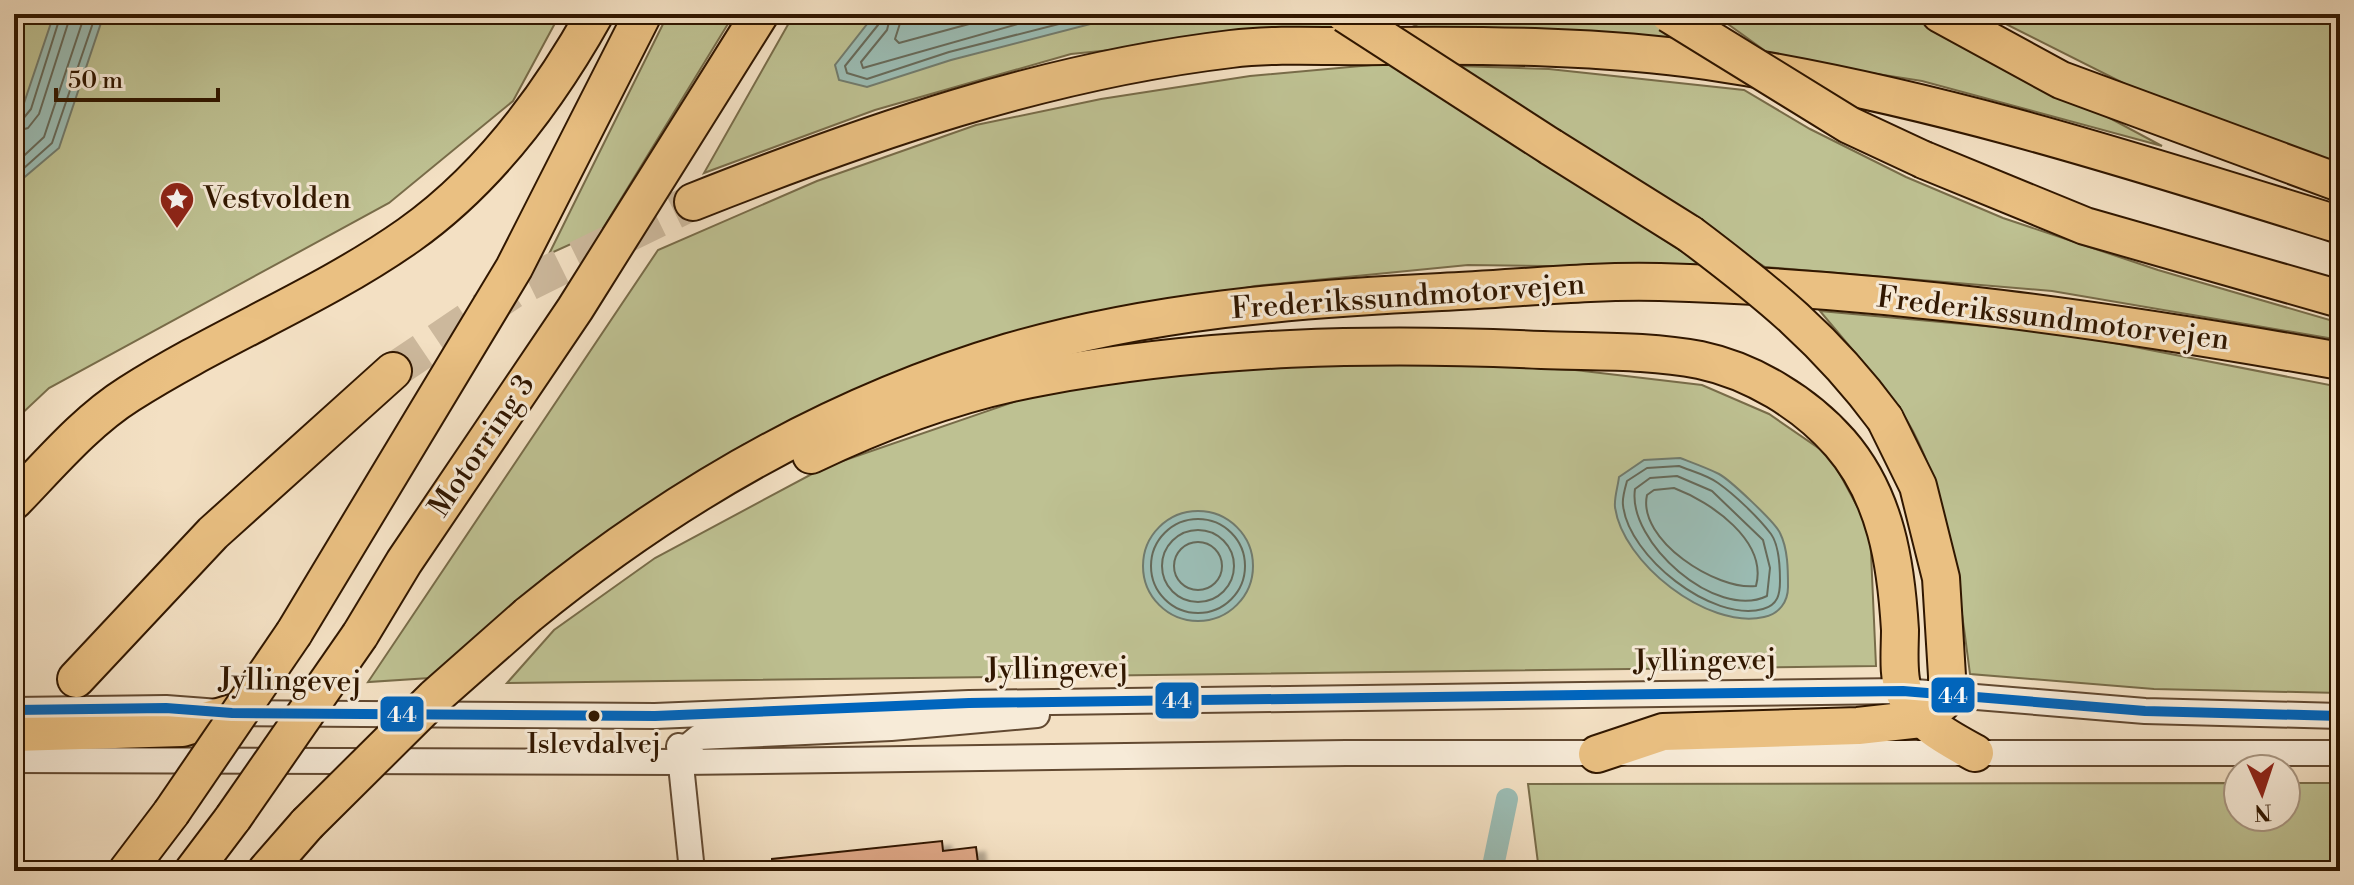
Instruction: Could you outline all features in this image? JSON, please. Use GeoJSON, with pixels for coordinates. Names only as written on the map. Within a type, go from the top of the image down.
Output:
{"type":"FeatureCollection","features":[{"type":"Feature","properties":{"kind":"highway"},"geometry":{"type":"LineString","coordinates":[[14,501],[57,456],[127,395],[303,300],[410,234],[496,159],[569,61],[595,14]]}},
{"type":"Feature","properties":{"kind":"highway"},"geometry":{"type":"LineString","coordinates":[[127,871],[171,813],[294,633],[514,268],[643,14]]}},
{"type":"Feature","properties":{"kind":"highway","name":"Motorring 3"},"geometry":{"type":"LineString","coordinates":[[193,871],[360,635],[404,562],[575,309],[760,14]]}},
{"type":"Feature","properties":{"kind":"highway"},"geometry":{"type":"LineString","coordinates":[[1345,14],[1690,234],[1809,328],[1850,371],[1885,419],[1918,486],[1941,578],[1947,694],[1933,713],[1912,705],[1858,726],[1663,732],[1597,754]]}},
{"type":"Feature","properties":{"kind":"highway"},"geometry":{"type":"LineString","coordinates":[[1669,14],[1849,125],[1924,160],[2085,226],[2340,299]]}},
{"type":"Feature","properties":{"kind":"highway"},"geometry":{"type":"LineString","coordinates":[[1940,14],[2061,80],[2340,183]]}},
{"type":"Feature","properties":{"kind":"highway"},"geometry":{"type":"LineString","coordinates":[[693,202],[827,149],[963,104],[1091,73],[1234,48],[1491,45],[1704,61],[1912,100],[2162,169],[2340,225]]}},
{"type":"Feature","properties":{"kind":"highway","name":"Frederikssundmotorvejen"},"geometry":{"type":"LineString","coordinates":[[266,871],[307,824],[435,697],[528,615],[607,552],[684,499],[767,452],[864,406],[1009,352],[1089,333],[1224,308],[1328,297],[1656,282],[1895,296],[2030,311],[2340,361]]}},
{"type":"Feature","properties":{"kind":"highway"},"geometry":{"type":"LineString","coordinates":[[607,552],[819,451],[929,408],[1038,377],[1186,355],[1309,346],[1420,344],[1700,360],[1748,376],[1792,400],[1840,444],[1860,473],[1883,517],[1896,566],[1912,705],[1975,753]]}},
{"type":"Feature","properties":{"kind":"highway"},"geometry":{"type":"LineString","coordinates":[[76,679],[213,533],[393,371]]}},
{"type":"Feature","properties":{"kind":"highway"},"geometry":{"type":"LineString","coordinates":[[14,470],[40,443],[95,401],[127,395]]}},
{"type":"Feature","properties":{"kind":"highway"},"geometry":{"type":"LineString","coordinates":[[14,733],[182,728],[232,713]]}},
{"type":"Feature","properties":{"kind":"street"},"geometry":{"type":"LineString","coordinates":[[1947,694],[2145,711],[2340,716]]}},
{"type":"Feature","properties":{"kind":"street"},"geometry":{"type":"LineString","coordinates":[[682,762],[687,747],[699,737],[1028,717],[1104,701]]}},
{"type":"Feature","properties":{"kind":"street","name":"Jyllingevej"},"geometry":{"type":"LineString","coordinates":[[14,710],[166,708],[232,713],[675,716],[969,703],[1104,701],[1912,705]]}},
{"type":"Feature","properties":{"kind":"street"},"geometry":{"type":"LineString","coordinates":[[675,716],[692,871]]}},
{"type":"Feature","properties":{"kind":"street"},"geometry":{"type":"LineString","coordinates":[[14,760],[682,762],[1346,753],[2340,753]]}},
{"type":"Feature","properties":{"kind":"green space","name":"Vestvolden"},"geometry":{"type":"Polygon","coordinates":[[[14,14],[560,14],[513,101],[389,203],[49,388],[14,421],[14,14]]]}},
{"type":"Feature","properties":{"kind":"green space"},"geometry":{"type":"Polygon","coordinates":[[[668,14],[734,14],[602,230],[549,254],[668,14]]]}},
{"type":"Feature","properties":{"kind":"green space"},"geometry":{"type":"Polygon","coordinates":[[[794,14],[1319,14],[1339,27],[1071,54],[875,110],[704,173],[794,14]]]}},
{"type":"Feature","properties":{"kind":"green space"},"geometry":{"type":"Polygon","coordinates":[[[1394,14],[1645,14],[1681,43],[1427,32],[1394,14]]]}},
{"type":"Feature","properties":{"kind":"green space"},"geometry":{"type":"Polygon","coordinates":[[[1714,14],[1915,14],[2162,146],[1922,81],[1775,58],[1714,14]]]}},
{"type":"Feature","properties":{"kind":"green space"},"geometry":{"type":"Polygon","coordinates":[[[1986,14],[2340,14],[2340,167],[2149,96],[1986,14]]]}},
{"type":"Feature","properties":{"kind":"green space"},"geometry":{"type":"Polygon","coordinates":[[[1394,63],[1707,268],[1468,265],[1255,286],[986,341],[743,445],[566,566],[430,678],[368,682],[658,250],[817,181],[976,125],[1101,99],[1250,76],[1394,63]]]}},
{"type":"Feature","properties":{"kind":"green space"},"geometry":{"type":"Polygon","coordinates":[[[1458,66],[1549,69],[1744,90],[1810,129],[1906,177],[2003,218],[2158,270],[2340,323],[2340,340],[2052,291],[1765,267],[1458,66]]]}},
{"type":"Feature","properties":{"kind":"green space"},"geometry":{"type":"Polygon","coordinates":[[[1820,311],[2063,333],[2340,387],[2340,693],[2154,689],[1970,674],[1956,573],[1941,503],[1930,470],[1901,411],[1820,311]]]}},
{"type":"Feature","properties":{"kind":"green space"},"geometry":{"type":"Polygon","coordinates":[[[1379,360],[1575,370],[1702,385],[1769,414],[1830,456],[1870,530],[1876,666],[507,683],[554,630],[655,558],[825,467],[1031,396],[1202,369],[1379,360]]]}},
{"type":"Feature","properties":{"kind":"green space"},"geometry":{"type":"Polygon","coordinates":[[[2222,783],[2222,833],[2302,833],[2302,783],[2340,783],[2340,871],[1539,871],[1528,784],[2222,783]]]}},
{"type":"Feature","properties":{"kind":"water"},"geometry":{"type":"Polygon","coordinates":[[[54,14],[104,14],[59,148],[14,186],[14,118],[23,106],[54,14]]]}},
{"type":"Feature","properties":{"kind":"water"},"geometry":{"type":"Polygon","coordinates":[[[875,14],[1129,14],[951,60],[867,87],[839,80],[835,65],[875,14]]]}},
{"type":"Feature","properties":{"kind":"water"},"geometry":{"type":"Polygon","coordinates":[[[1680,458],[1725,478],[1780,533],[1788,567],[1788,592],[1774,613],[1764,617],[1742,618],[1718,613],[1671,588],[1633,549],[1621,528],[1615,507],[1619,477],[1644,460],[1680,458]]]}},
{"type":"Feature","properties":{"kind":"water"},"geometry":{"type":"Polygon","coordinates":[[[1198,511],[1219,515],[1237,527],[1249,545],[1253,566],[1249,587],[1237,605],[1219,617],[1198,621],[1177,617],[1159,605],[1147,587],[1143,566],[1147,545],[1159,527],[1177,515],[1198,511]]]}},
{"type":"Feature","properties":{"kind":"building"},"geometry":{"type":"Polygon","coordinates":[[[942,841],[943,851],[976,847],[979,871],[772,871],[772,859],[942,841]]]}},
{"type":"Feature","properties":{"kind":"waterway"},"geometry":{"type":"LineString","coordinates":[[1492,871],[1507,799]]}},
{"type":"Feature","properties":{"kind":"tunnel"},"geometry":{"type":"LineString","coordinates":[[393,371],[512,291],[693,202]]}},
{"type":"Feature","properties":{"kind":"transit line","name":"44"},"geometry":{"type":"LineString","coordinates":[[14,710],[166,708],[232,713],[655,716],[969,703],[1903,691],[2145,711],[2340,716]]}},
{"type":"Feature","properties":{"kind":"place","name":"Vestvolden"},"geometry":{"type":"Point","coordinates":[177,230]}},
{"type":"Feature","properties":{"kind":"place","name":"Islevdalvej"},"geometry":{"type":"Point","coordinates":[594,716]}}]}
